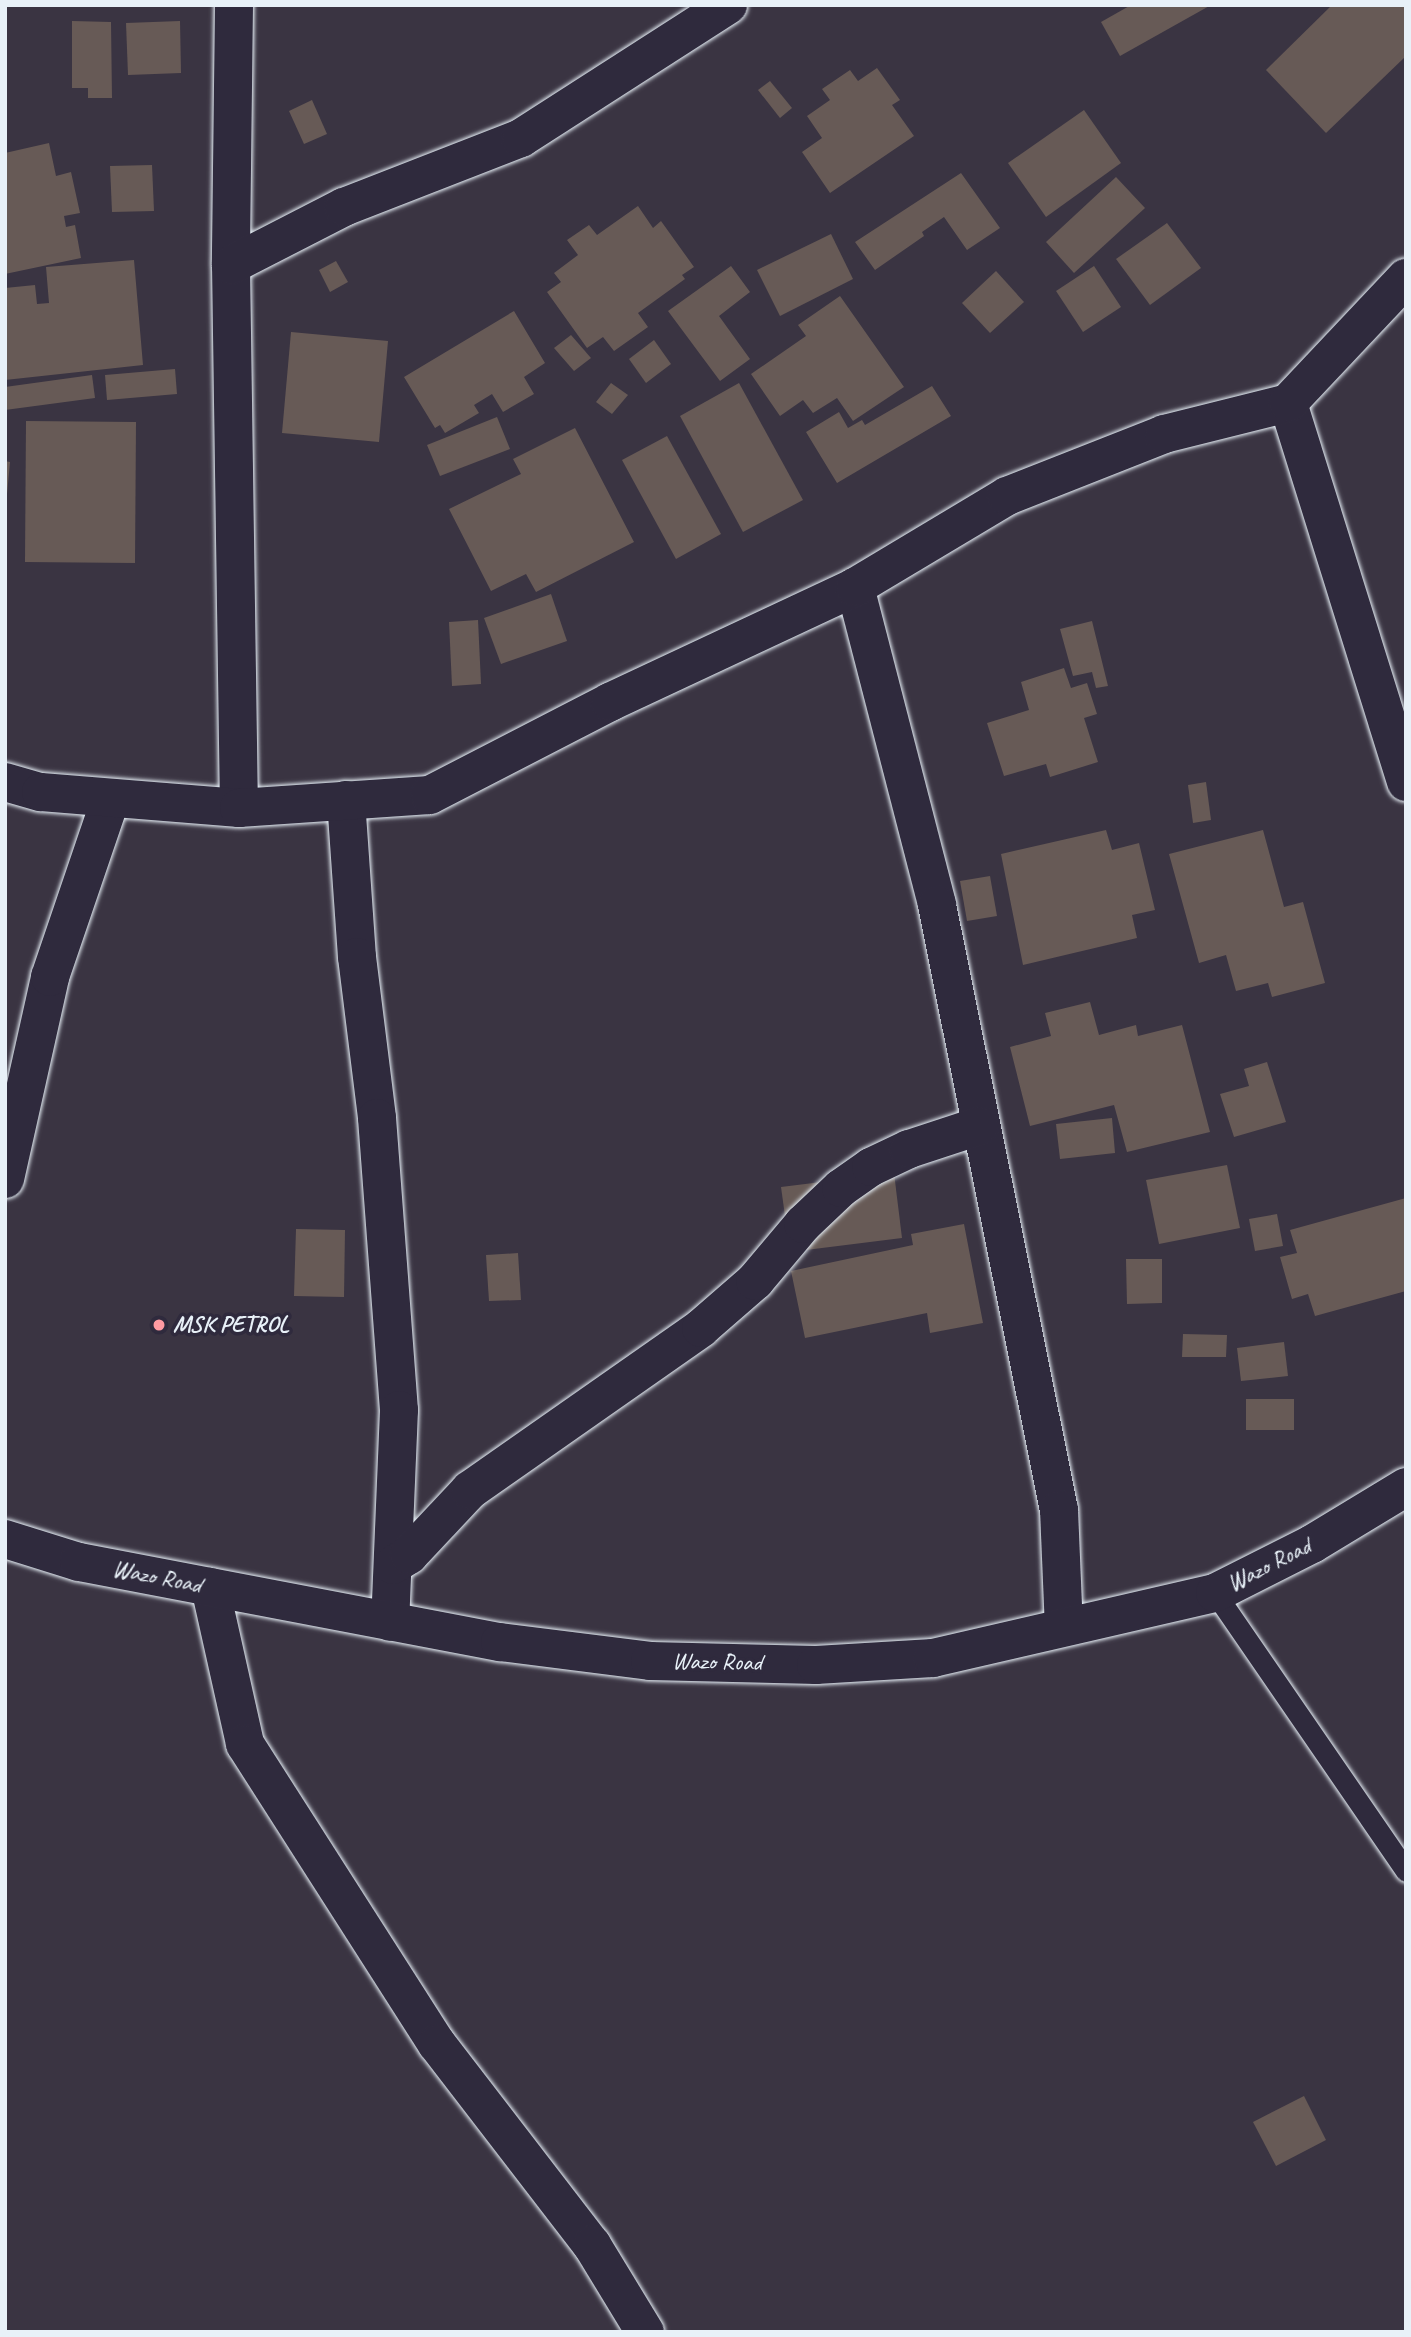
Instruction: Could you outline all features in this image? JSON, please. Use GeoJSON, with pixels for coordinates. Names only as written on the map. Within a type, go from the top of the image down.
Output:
{"type":"FeatureCollection","features":[{"type":"Feature","properties":{"kind":"street"},"geometry":{"type":"LineString","coordinates":[[234,5],[231,265],[239,808]]}},
{"type":"Feature","properties":{"kind":"street"},"geometry":{"type":"LineString","coordinates":[[231,265],[344,207],[521,138],[728,5]]}},
{"type":"Feature","properties":{"kind":"street"},"geometry":{"type":"LineString","coordinates":[[5,782],[41,792],[239,808],[430,795],[610,702],[855,587],[1007,496],[1164,435],[1289,403],[1406,278]]}},
{"type":"Feature","properties":{"kind":"street"},"geometry":{"type":"LineString","coordinates":[[1289,403],[1406,782]]}},
{"type":"Feature","properties":{"kind":"street"},"geometry":{"type":"LineString","coordinates":[[855,587],[937,905],[979,1126],[1059,1510],[1064,1627]]}},
{"type":"Feature","properties":{"kind":"street"},"geometry":{"type":"LineString","coordinates":[[5,1179],[50,977],[111,797]]}},
{"type":"Feature","properties":{"kind":"street"},"geometry":{"type":"LineString","coordinates":[[345,800],[357,957],[377,1118],[399,1410],[390,1622]]}},
{"type":"Feature","properties":{"kind":"street"},"geometry":{"type":"LineString","coordinates":[[393,1565],[409,1555],[470,1490],[701,1328],[755,1281],[803,1224],[841,1188],[872,1167],[909,1149],[979,1126]]}},
{"type":"Feature","properties":{"kind":"street","name":"Wazo Road"},"geometry":{"type":"LineString","coordinates":[[5,1539],[79,1562],[500,1642],[650,1661],[816,1665],[933,1658],[1215,1593],[1312,1544],[1406,1487]]}},
{"type":"Feature","properties":{"kind":"street"},"geometry":{"type":"LineString","coordinates":[[211,1587],[245,1744],[437,2044],[592,2245],[645,2332]]}},
{"type":"Feature","properties":{"kind":"lane"},"geometry":{"type":"LineString","coordinates":[[1215,1593],[1406,1871]]}},
{"type":"Feature","properties":{"kind":"building"},"geometry":{"type":"Polygon","coordinates":[[[1131,5],[1211,5],[1120,56],[1101,22],[1131,5]]]}},
{"type":"Feature","properties":{"kind":"building"},"geometry":{"type":"Polygon","coordinates":[[[1332,5],[1406,5],[1406,56],[1326,133],[1266,70],[1332,5]]]}},
{"type":"Feature","properties":{"kind":"building"},"geometry":{"type":"Polygon","coordinates":[[[72,21],[111,22],[112,98],[88,98],[88,88],[72,88],[72,21]]]}},
{"type":"Feature","properties":{"kind":"building"},"geometry":{"type":"Polygon","coordinates":[[[180,21],[181,73],[128,75],[126,23],[180,21]]]}},
{"type":"Feature","properties":{"kind":"building"},"geometry":{"type":"Polygon","coordinates":[[[877,68],[900,100],[892,105],[914,136],[830,193],[802,152],[822,138],[807,116],[830,100],[822,89],[850,70],[858,81],[877,68]]]}},
{"type":"Feature","properties":{"kind":"building"},"geometry":{"type":"Polygon","coordinates":[[[770,81],[792,108],[780,118],[758,90],[770,81]]]}},
{"type":"Feature","properties":{"kind":"building"},"geometry":{"type":"Polygon","coordinates":[[[312,100],[327,134],[304,144],[289,111],[312,100]]]}},
{"type":"Feature","properties":{"kind":"building"},"geometry":{"type":"Polygon","coordinates":[[[1084,110],[1121,163],[1046,217],[1008,163],[1084,110]]]}},
{"type":"Feature","properties":{"kind":"building"},"geometry":{"type":"Polygon","coordinates":[[[49,143],[56,176],[71,172],[80,213],[64,216],[66,227],[75,225],[81,258],[5,274],[5,153],[49,143]]]}},
{"type":"Feature","properties":{"kind":"building"},"geometry":{"type":"Polygon","coordinates":[[[152,165],[154,211],[112,212],[110,166],[152,165]]]}},
{"type":"Feature","properties":{"kind":"building"},"geometry":{"type":"Polygon","coordinates":[[[961,173],[1000,228],[967,250],[944,217],[922,232],[924,236],[875,270],[855,242],[961,173]]]}},
{"type":"Feature","properties":{"kind":"building"},"geometry":{"type":"Polygon","coordinates":[[[1116,177],[1145,208],[1074,273],[1046,242],[1116,177]]]}},
{"type":"Feature","properties":{"kind":"building"},"geometry":{"type":"Polygon","coordinates":[[[638,206],[653,228],[661,221],[694,267],[682,275],[685,279],[638,313],[648,327],[614,351],[603,337],[587,348],[547,292],[561,282],[554,273],[578,255],[567,240],[589,225],[597,235],[638,206]]]}},
{"type":"Feature","properties":{"kind":"building"},"geometry":{"type":"Polygon","coordinates":[[[1167,223],[1201,268],[1150,305],[1116,259],[1167,223]]]}},
{"type":"Feature","properties":{"kind":"building"},"geometry":{"type":"Polygon","coordinates":[[[831,234],[853,279],[780,316],[757,270],[831,234]]]}},
{"type":"Feature","properties":{"kind":"building"},"geometry":{"type":"Polygon","coordinates":[[[134,260],[143,365],[5,380],[5,288],[35,285],[37,304],[49,303],[46,267],[134,260]]]}},
{"type":"Feature","properties":{"kind":"building"},"geometry":{"type":"Polygon","coordinates":[[[336,261],[348,282],[330,292],[319,270],[336,261]]]}},
{"type":"Feature","properties":{"kind":"building"},"geometry":{"type":"Polygon","coordinates":[[[731,266],[750,292],[719,316],[750,359],[720,381],[668,311],[731,266]]]}},
{"type":"Feature","properties":{"kind":"building"},"geometry":{"type":"Polygon","coordinates":[[[1094,266],[1121,307],[1083,332],[1056,291],[1094,266]]]}},
{"type":"Feature","properties":{"kind":"building"},"geometry":{"type":"Polygon","coordinates":[[[996,271],[1024,302],[990,333],[962,303],[996,271]]]}},
{"type":"Feature","properties":{"kind":"building"},"geometry":{"type":"Polygon","coordinates":[[[840,296],[904,387],[853,421],[837,398],[813,413],[803,400],[780,416],[751,374],[806,336],[798,325],[840,296]]]}},
{"type":"Feature","properties":{"kind":"building"},"geometry":{"type":"Polygon","coordinates":[[[514,311],[545,363],[524,377],[534,394],[503,412],[492,394],[474,405],[479,413],[445,433],[440,425],[435,428],[404,377],[514,311]]]}},
{"type":"Feature","properties":{"kind":"building"},"geometry":{"type":"Polygon","coordinates":[[[291,332],[388,341],[379,442],[282,433],[291,332]]]}},
{"type":"Feature","properties":{"kind":"building"},"geometry":{"type":"Polygon","coordinates":[[[571,335],[591,358],[574,371],[554,348],[571,335]]]}},
{"type":"Feature","properties":{"kind":"building"},"geometry":{"type":"Polygon","coordinates":[[[654,340],[671,364],[646,383],[629,359],[654,340]]]}},
{"type":"Feature","properties":{"kind":"building"},"geometry":{"type":"Polygon","coordinates":[[[175,369],[177,394],[107,400],[105,375],[175,369]]]}},
{"type":"Feature","properties":{"kind":"building"},"geometry":{"type":"Polygon","coordinates":[[[92,375],[95,398],[5,410],[5,387],[92,375]]]}},
{"type":"Feature","properties":{"kind":"building"},"geometry":{"type":"Polygon","coordinates":[[[611,383],[628,395],[612,414],[596,402],[611,383]]]}},
{"type":"Feature","properties":{"kind":"building"},"geometry":{"type":"Polygon","coordinates":[[[739,383],[803,500],[743,532],[680,416],[739,383]]]}},
{"type":"Feature","properties":{"kind":"building"},"geometry":{"type":"Polygon","coordinates":[[[932,386],[951,416],[837,483],[806,432],[839,412],[848,428],[862,420],[865,425],[932,386]]]}},
{"type":"Feature","properties":{"kind":"building"},"geometry":{"type":"Polygon","coordinates":[[[497,417],[510,449],[440,476],[427,445],[497,417]]]}},
{"type":"Feature","properties":{"kind":"building"},"geometry":{"type":"Polygon","coordinates":[[[26,421],[136,422],[135,563],[25,562],[26,421]]]}},
{"type":"Feature","properties":{"kind":"building"},"geometry":{"type":"Polygon","coordinates":[[[575,428],[634,542],[536,592],[526,574],[491,591],[449,509],[521,474],[513,459],[575,428]]]}},
{"type":"Feature","properties":{"kind":"building"},"geometry":{"type":"Polygon","coordinates":[[[667,436],[721,534],[676,559],[622,460],[667,436]]]}},
{"type":"Feature","properties":{"kind":"building"},"geometry":{"type":"Polygon","coordinates":[[[5,461],[10,462],[7,494],[5,494],[5,461]]]}},
{"type":"Feature","properties":{"kind":"building"},"geometry":{"type":"Polygon","coordinates":[[[551,594],[567,641],[501,664],[484,618],[551,594]]]}},
{"type":"Feature","properties":{"kind":"building"},"geometry":{"type":"Polygon","coordinates":[[[478,620],[481,684],[452,686],[449,622],[478,620]]]}},
{"type":"Feature","properties":{"kind":"building"},"geometry":{"type":"Polygon","coordinates":[[[1092,621],[1108,686],[1096,688],[1092,672],[1073,676],[1060,629],[1092,621]]]}},
{"type":"Feature","properties":{"kind":"building"},"geometry":{"type":"Polygon","coordinates":[[[1064,668],[1071,688],[1087,683],[1097,714],[1084,718],[1098,762],[1050,777],[1046,764],[1004,776],[987,723],[1029,710],[1021,682],[1064,668]]]}},
{"type":"Feature","properties":{"kind":"building"},"geometry":{"type":"Polygon","coordinates":[[[1206,782],[1211,820],[1193,823],[1188,785],[1206,782]]]}},
{"type":"Feature","properties":{"kind":"building"},"geometry":{"type":"Polygon","coordinates":[[[1106,830],[1112,850],[1139,843],[1155,910],[1132,915],[1137,938],[1023,965],[1001,854],[1106,830]]]}},
{"type":"Feature","properties":{"kind":"building"},"geometry":{"type":"Polygon","coordinates":[[[1263,830],[1284,907],[1303,902],[1325,983],[1272,997],[1268,983],[1236,991],[1226,955],[1199,963],[1169,854],[1263,830]]]}},
{"type":"Feature","properties":{"kind":"building"},"geometry":{"type":"Polygon","coordinates":[[[990,876],[997,916],[967,921],[960,881],[990,876]]]}},
{"type":"Feature","properties":{"kind":"building"},"geometry":{"type":"Polygon","coordinates":[[[1090,1002],[1099,1035],[1136,1025],[1138,1036],[1182,1025],[1210,1132],[1127,1152],[1114,1105],[1030,1126],[1010,1047],[1051,1036],[1045,1013],[1090,1002]]]}},
{"type":"Feature","properties":{"kind":"building"},"geometry":{"type":"Polygon","coordinates":[[[1267,1062],[1286,1122],[1234,1137],[1220,1094],[1249,1086],[1244,1069],[1267,1062]]]}},
{"type":"Feature","properties":{"kind":"building"},"geometry":{"type":"Polygon","coordinates":[[[1112,1118],[1115,1153],[1060,1159],[1056,1124],[1112,1118]]]}},
{"type":"Feature","properties":{"kind":"building"},"geometry":{"type":"Polygon","coordinates":[[[1227,1165],[1240,1228],[1159,1244],[1146,1180],[1227,1165]]]}},
{"type":"Feature","properties":{"kind":"building"},"geometry":{"type":"Polygon","coordinates":[[[894,1173],[902,1238],[790,1252],[781,1187],[894,1173]]]}},
{"type":"Feature","properties":{"kind":"building"},"geometry":{"type":"Polygon","coordinates":[[[1406,1198],[1406,1291],[1315,1316],[1308,1294],[1292,1299],[1280,1257],[1297,1253],[1290,1230],[1406,1198]]]}},
{"type":"Feature","properties":{"kind":"building"},"geometry":{"type":"Polygon","coordinates":[[[1277,1214],[1283,1246],[1255,1251],[1249,1219],[1277,1214]]]}},
{"type":"Feature","properties":{"kind":"building"},"geometry":{"type":"Polygon","coordinates":[[[964,1224],[983,1323],[930,1333],[927,1313],[805,1338],[791,1271],[913,1245],[911,1234],[964,1224]]]}},
{"type":"Feature","properties":{"kind":"building"},"geometry":{"type":"Polygon","coordinates":[[[296,1229],[345,1230],[344,1297],[294,1296],[296,1229]]]}},
{"type":"Feature","properties":{"kind":"building"},"geometry":{"type":"Polygon","coordinates":[[[518,1253],[521,1300],[489,1301],[486,1255],[518,1253]]]}},
{"type":"Feature","properties":{"kind":"building"},"geometry":{"type":"Polygon","coordinates":[[[1126,1259],[1162,1259],[1162,1303],[1127,1304],[1126,1259]]]}},
{"type":"Feature","properties":{"kind":"building"},"geometry":{"type":"Polygon","coordinates":[[[1183,1334],[1227,1335],[1226,1357],[1182,1357],[1183,1334]]]}},
{"type":"Feature","properties":{"kind":"building"},"geometry":{"type":"Polygon","coordinates":[[[1284,1342],[1288,1376],[1241,1381],[1237,1348],[1284,1342]]]}},
{"type":"Feature","properties":{"kind":"building"},"geometry":{"type":"Polygon","coordinates":[[[1246,1399],[1294,1399],[1294,1430],[1246,1430],[1246,1399]]]}},
{"type":"Feature","properties":{"kind":"building"},"geometry":{"type":"Polygon","coordinates":[[[1304,2096],[1326,2140],[1276,2166],[1253,2122],[1304,2096]]]}},
{"type":"Feature","properties":{"kind":"place","name":"MSK PETROL"},"geometry":{"type":"Point","coordinates":[159,1325]}}]}
